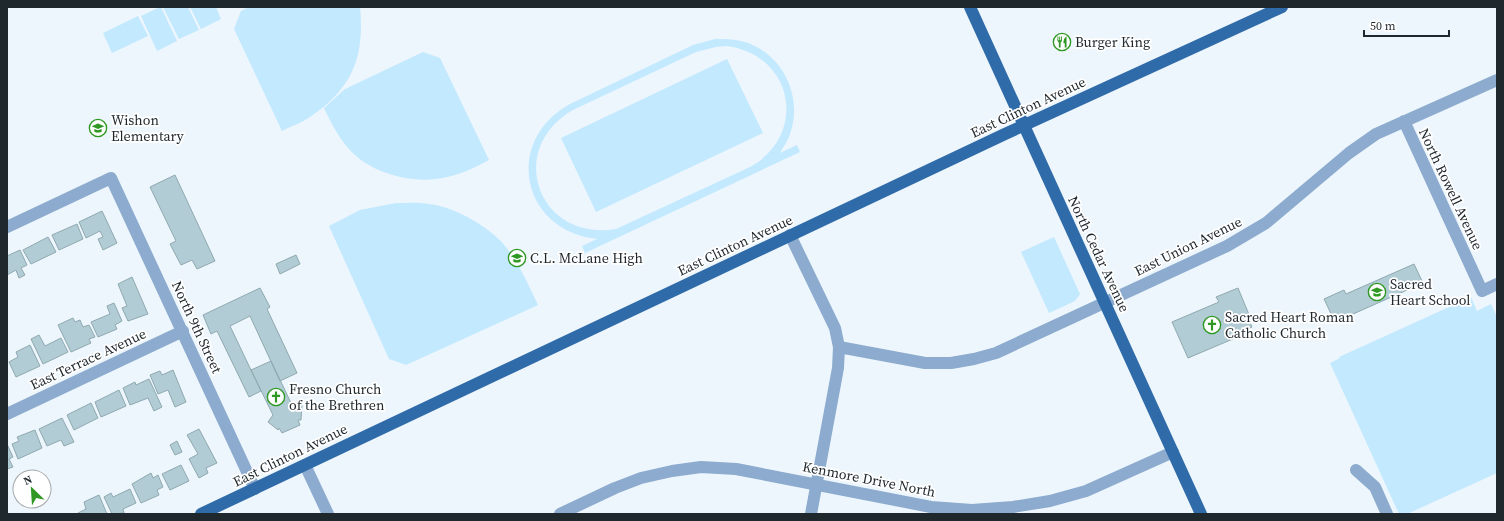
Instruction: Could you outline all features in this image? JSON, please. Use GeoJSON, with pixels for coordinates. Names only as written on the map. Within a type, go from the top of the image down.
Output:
{"type":"FeatureCollection","features":[{"type":"Feature","properties":{"kind":"main road","name":"North Cedar Avenue"},"geometry":{"type":"LineString","coordinates":[[970,7],[1201,514]]}},
{"type":"Feature","properties":{"kind":"main road","name":"East Clinton Avenue"},"geometry":{"type":"LineString","coordinates":[[202,514],[1023,125],[1282,7]]}},
{"type":"Feature","properties":{"kind":"street","name":"East Union Avenue"},"geometry":{"type":"LineString","coordinates":[[839,347],[925,363],[951,363],[996,353],[1227,246],[1266,223],[1349,152],[1376,134],[1497,80]]}},
{"type":"Feature","properties":{"kind":"street","name":"North Rowell Avenue"},"geometry":{"type":"LineString","coordinates":[[1404,121],[1482,291],[1497,284]]}},
{"type":"Feature","properties":{"kind":"street","name":"North 9th Street"},"geometry":{"type":"LineString","coordinates":[[7,227],[111,178],[255,489]]}},
{"type":"Feature","properties":{"kind":"street"},"geometry":{"type":"LineString","coordinates":[[790,235],[835,328],[839,347],[838,368],[811,514]]}},
{"type":"Feature","properties":{"kind":"street","name":"East Terrace Avenue"},"geometry":{"type":"LineString","coordinates":[[7,414],[183,331]]}},
{"type":"Feature","properties":{"kind":"street","name":"Kenmore Drive North"},"geometry":{"type":"LineString","coordinates":[[560,514],[614,488],[641,478],[672,471],[701,467],[736,469],[931,507],[972,510],[1013,507],[1050,501],[1086,491],[1173,452]]}},
{"type":"Feature","properties":{"kind":"street"},"geometry":{"type":"LineString","coordinates":[[305,465],[328,514]]}},
{"type":"Feature","properties":{"kind":"street"},"geometry":{"type":"LineString","coordinates":[[1356,470],[1375,487],[1387,514]]}},
{"type":"Feature","properties":{"kind":"shaded area"},"geometry":{"type":"Polygon","coordinates":[[[160,7],[177,41],[157,51],[141,16],[160,7]]]}},
{"type":"Feature","properties":{"kind":"shaded area"},"geometry":{"type":"Polygon","coordinates":[[[163,7],[188,7],[199,30],[179,39],[163,7]]]}},
{"type":"Feature","properties":{"kind":"shaded area"},"geometry":{"type":"Polygon","coordinates":[[[190,7],[216,7],[221,19],[201,29],[190,7]]]}},
{"type":"Feature","properties":{"kind":"shaded area"},"geometry":{"type":"Polygon","coordinates":[[[249,7],[360,7],[360,41],[353,70],[346,83],[336,95],[307,119],[282,131],[234,29],[241,11],[249,7]]]}},
{"type":"Feature","properties":{"kind":"shaded area"},"geometry":{"type":"Polygon","coordinates":[[[138,16],[148,36],[112,53],[103,33],[138,16]]]}},
{"type":"Feature","properties":{"kind":"shaded area"},"geometry":{"type":"Polygon","coordinates":[[[715,39],[736,40],[748,43],[761,49],[772,58],[781,68],[787,80],[792,93],[794,106],[790,134],[780,153],[797,145],[800,152],[585,253],[582,246],[597,239],[571,232],[551,220],[537,203],[530,182],[529,161],[535,140],[549,120],[570,104],[693,45],[715,39]],[[726,46],[696,52],[573,110],[552,127],[540,147],[536,168],[540,189],[550,207],[567,221],[589,229],[616,229],[750,167],[769,153],[781,135],[786,116],[785,97],[779,79],[766,64],[749,52],[726,46]]]}},
{"type":"Feature","properties":{"kind":"shaded area"},"geometry":{"type":"Polygon","coordinates":[[[423,52],[440,58],[489,160],[458,174],[425,180],[402,178],[391,175],[370,166],[361,160],[344,143],[335,130],[324,108],[345,89],[423,52]]]}},
{"type":"Feature","properties":{"kind":"shaded area"},"geometry":{"type":"Polygon","coordinates":[[[727,59],[763,133],[596,212],[561,138],[727,59]]]}},
{"type":"Feature","properties":{"kind":"shaded area"},"geometry":{"type":"Polygon","coordinates":[[[396,203],[421,203],[440,206],[462,214],[484,227],[509,251],[538,305],[406,365],[389,359],[329,226],[360,210],[396,203]]]}},
{"type":"Feature","properties":{"kind":"shaded area"},"geometry":{"type":"Polygon","coordinates":[[[1054,237],[1080,294],[1075,301],[1049,313],[1021,252],[1054,237]]]}},
{"type":"Feature","properties":{"kind":"shaded area"},"geometry":{"type":"Polygon","coordinates":[[[1471,297],[1477,311],[1491,304],[1497,317],[1497,473],[1407,514],[1399,514],[1330,363],[1340,358],[1339,357],[1471,297]]]}},
{"type":"Feature","properties":{"kind":"building"},"geometry":{"type":"Polygon","coordinates":[[[175,175],[215,261],[197,269],[192,260],[181,265],[170,244],[176,241],[150,187],[175,175]]]}},
{"type":"Feature","properties":{"kind":"building"},"geometry":{"type":"Polygon","coordinates":[[[102,211],[117,243],[103,250],[98,239],[103,237],[100,231],[86,238],[79,222],[102,211]]]}},
{"type":"Feature","properties":{"kind":"building"},"geometry":{"type":"Polygon","coordinates":[[[77,224],[83,239],[59,250],[52,235],[77,224]]]}},
{"type":"Feature","properties":{"kind":"building"},"geometry":{"type":"Polygon","coordinates":[[[48,237],[56,252],[31,264],[23,250],[48,237]]]}},
{"type":"Feature","properties":{"kind":"building"},"geometry":{"type":"Polygon","coordinates":[[[20,250],[27,265],[21,268],[25,275],[19,278],[16,270],[7,275],[7,256],[20,250]]]}},
{"type":"Feature","properties":{"kind":"building"},"geometry":{"type":"Polygon","coordinates":[[[296,255],[300,264],[280,274],[276,264],[296,255]]]}},
{"type":"Feature","properties":{"kind":"building","name":"Sacred Heart School"},"geometry":{"type":"Polygon","coordinates":[[[1414,264],[1423,283],[1335,322],[1324,299],[1344,290],[1346,294],[1414,264]]]}},
{"type":"Feature","properties":{"kind":"building"},"geometry":{"type":"Polygon","coordinates":[[[132,277],[148,314],[128,321],[122,308],[127,306],[118,284],[132,277]]]}},
{"type":"Feature","properties":{"kind":"building"},"geometry":{"type":"Polygon","coordinates":[[[260,288],[270,307],[267,309],[297,373],[280,381],[250,316],[230,326],[261,391],[249,397],[217,331],[211,334],[203,315],[260,288]]]}},
{"type":"Feature","properties":{"kind":"building","name":"Sacred Heart Roman Catholic Church"},"geometry":{"type":"Polygon","coordinates":[[[1238,288],[1250,317],[1248,318],[1252,327],[1245,330],[1247,333],[1188,358],[1172,322],[1219,302],[1216,297],[1238,288]]]}},
{"type":"Feature","properties":{"kind":"building"},"geometry":{"type":"Polygon","coordinates":[[[114,303],[122,321],[115,325],[117,329],[98,337],[91,322],[110,314],[107,306],[114,303]]]}},
{"type":"Feature","properties":{"kind":"building"},"geometry":{"type":"Polygon","coordinates":[[[73,318],[75,322],[80,320],[83,327],[89,325],[95,337],[89,339],[91,343],[71,352],[58,325],[73,318]]]}},
{"type":"Feature","properties":{"kind":"building"},"geometry":{"type":"Polygon","coordinates":[[[39,335],[45,346],[61,338],[68,352],[43,364],[31,339],[39,335]]]}},
{"type":"Feature","properties":{"kind":"building"},"geometry":{"type":"Polygon","coordinates":[[[30,345],[40,366],[16,377],[9,362],[18,357],[16,352],[30,345]]]}},
{"type":"Feature","properties":{"kind":"building","name":"Fresno Church of the Brethren"},"geometry":{"type":"Polygon","coordinates":[[[271,361],[291,403],[302,404],[301,420],[298,420],[300,425],[282,433],[279,428],[278,430],[268,422],[273,415],[251,370],[271,361]]]}},
{"type":"Feature","properties":{"kind":"building"},"geometry":{"type":"Polygon","coordinates":[[[173,370],[186,402],[175,407],[168,390],[158,394],[150,375],[160,371],[162,375],[173,370]]]}},
{"type":"Feature","properties":{"kind":"building"},"geometry":{"type":"Polygon","coordinates":[[[149,379],[162,407],[154,411],[148,398],[130,405],[123,388],[135,382],[136,385],[149,379]]]}},
{"type":"Feature","properties":{"kind":"building"},"geometry":{"type":"Polygon","coordinates":[[[119,390],[126,406],[101,417],[95,402],[119,390]]]}},
{"type":"Feature","properties":{"kind":"building"},"geometry":{"type":"Polygon","coordinates":[[[91,403],[98,418],[74,430],[67,415],[91,403]]]}},
{"type":"Feature","properties":{"kind":"building"},"geometry":{"type":"Polygon","coordinates":[[[62,418],[74,442],[64,446],[61,440],[47,446],[39,429],[62,418]]]}},
{"type":"Feature","properties":{"kind":"building"},"geometry":{"type":"Polygon","coordinates":[[[199,429],[217,463],[206,468],[208,473],[199,478],[189,459],[198,454],[187,435],[199,429]]]}},
{"type":"Feature","properties":{"kind":"building"},"geometry":{"type":"Polygon","coordinates":[[[35,430],[42,448],[18,459],[12,444],[19,441],[17,437],[35,430]]]}},
{"type":"Feature","properties":{"kind":"building"},"geometry":{"type":"Polygon","coordinates":[[[177,441],[182,452],[175,455],[170,445],[177,441]]]}},
{"type":"Feature","properties":{"kind":"building"},"geometry":{"type":"Polygon","coordinates":[[[7,444],[13,457],[9,459],[13,467],[7,469],[7,444]]]}},
{"type":"Feature","properties":{"kind":"building"},"geometry":{"type":"Polygon","coordinates":[[[181,465],[189,481],[170,490],[162,474],[181,465]]]}},
{"type":"Feature","properties":{"kind":"building"},"geometry":{"type":"Polygon","coordinates":[[[151,473],[153,478],[158,475],[163,487],[157,490],[159,495],[141,503],[132,484],[151,473]]]}},
{"type":"Feature","properties":{"kind":"building"},"geometry":{"type":"Polygon","coordinates":[[[130,489],[136,503],[123,509],[124,513],[112,514],[104,497],[111,493],[113,497],[130,489]]]}},
{"type":"Feature","properties":{"kind":"building"},"geometry":{"type":"Polygon","coordinates":[[[99,495],[107,514],[78,513],[86,509],[84,502],[99,495]]]}},
{"type":"Feature","properties":{"kind":"place","name":"Burger King"},"geometry":{"type":"Point","coordinates":[1062,42]}},
{"type":"Feature","properties":{"kind":"place","name":"Wishon Elementary"},"geometry":{"type":"Point","coordinates":[98,128]}},
{"type":"Feature","properties":{"kind":"place","name":"C.L. McLane High"},"geometry":{"type":"Point","coordinates":[517,258]}},
{"type":"Feature","properties":{"kind":"place","name":"Sacred Heart School"},"geometry":{"type":"Point","coordinates":[1377,292]}},
{"type":"Feature","properties":{"kind":"place","name":"Sacred Heart Roman Catholic Church"},"geometry":{"type":"Point","coordinates":[1212,325]}},
{"type":"Feature","properties":{"kind":"place","name":"Fresno Church of the Brethren"},"geometry":{"type":"Point","coordinates":[276,397]}}]}
